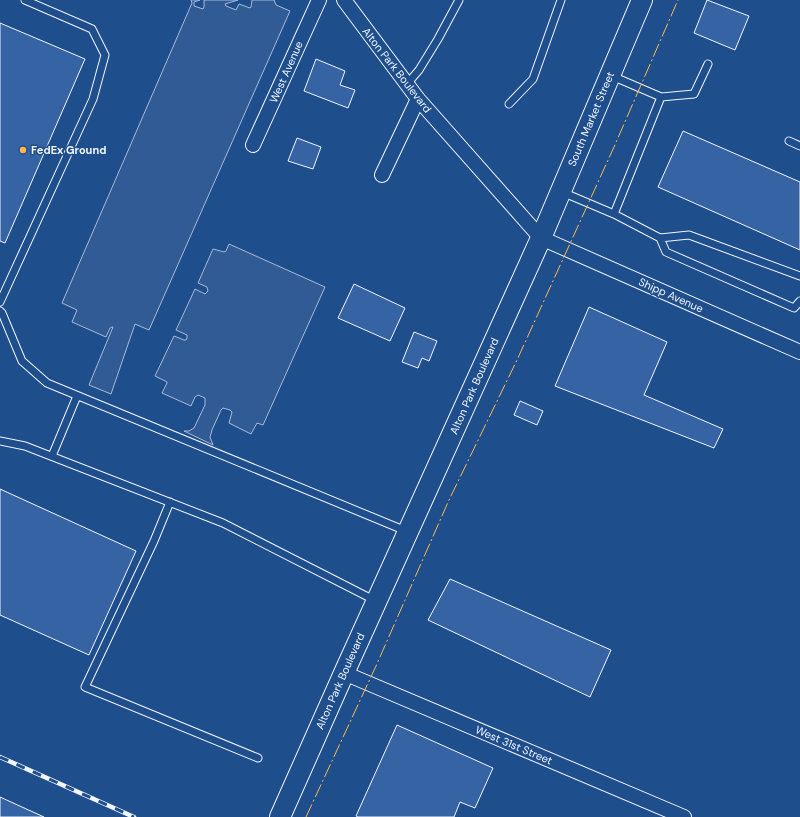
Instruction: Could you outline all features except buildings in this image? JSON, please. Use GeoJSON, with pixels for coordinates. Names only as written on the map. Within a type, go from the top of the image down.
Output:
{"type":"FeatureCollection","features":[{"type":"Feature","properties":{"kind":"main road","name":"South Market Street"},"geometry":{"type":"LineString","coordinates":[[541,238],[642,0]]}},
{"type":"Feature","properties":{"kind":"main road","name":"Alton Park Boulevard"},"geometry":{"type":"LineString","coordinates":[[280,817],[541,238]]}},
{"type":"Feature","properties":{"kind":"street","name":"West Avenue"},"geometry":{"type":"LineString","coordinates":[[254,145],[318,0]]}},
{"type":"Feature","properties":{"kind":"street","name":"Alton Park Boulevard"},"geometry":{"type":"LineString","coordinates":[[344,0],[418,99],[541,238]]}},
{"type":"Feature","properties":{"kind":"street"},"geometry":{"type":"LineString","coordinates":[[382,175],[418,99]]}},
{"type":"Feature","properties":{"kind":"street","name":"Shipp Avenue"},"geometry":{"type":"LineString","coordinates":[[541,238],[800,352]]}},
{"type":"Feature","properties":{"kind":"street","name":"West 31st Street"},"geometry":{"type":"LineString","coordinates":[[344,673],[684,817]]}},
{"type":"Feature","properties":{"kind":"lane"},"geometry":{"type":"LineString","coordinates":[[0,302],[93,99],[104,55],[92,29],[25,0]]}},
{"type":"Feature","properties":{"kind":"lane"},"geometry":{"type":"LineString","coordinates":[[406,84],[419,70],[459,0]]}},
{"type":"Feature","properties":{"kind":"lane"},"geometry":{"type":"LineString","coordinates":[[509,104],[533,79],[562,0]]}},
{"type":"Feature","properties":{"kind":"lane"},"geometry":{"type":"LineString","coordinates":[[610,76],[662,97],[694,94],[708,64]]}},
{"type":"Feature","properties":{"kind":"lane"},"geometry":{"type":"LineString","coordinates":[[614,214],[662,97]]}},
{"type":"Feature","properties":{"kind":"lane"},"geometry":{"type":"LineString","coordinates":[[789,141],[800,146]]}},
{"type":"Feature","properties":{"kind":"lane"},"geometry":{"type":"LineString","coordinates":[[561,192],[614,214],[660,238],[689,235],[800,276]]}},
{"type":"Feature","properties":{"kind":"lane"},"geometry":{"type":"LineString","coordinates":[[660,238],[666,252],[794,308],[800,301]]}},
{"type":"Feature","properties":{"kind":"lane"},"geometry":{"type":"LineString","coordinates":[[0,311],[22,361],[47,383],[408,532]]}},
{"type":"Feature","properties":{"kind":"lane"},"geometry":{"type":"LineString","coordinates":[[52,456],[77,396]]}},
{"type":"Feature","properties":{"kind":"lane"},"geometry":{"type":"LineString","coordinates":[[0,441],[25,446],[223,522],[376,602]]}},
{"type":"Feature","properties":{"kind":"lane"},"geometry":{"type":"LineString","coordinates":[[170,502],[154,541],[85,687],[258,758]]}},
{"type":"Feature","properties":{"kind":"shaded area"},"geometry":{"type":"Polygon","coordinates":[[[191,0],[200,0],[194,2],[194,6],[203,9],[204,0],[238,0],[225,4],[226,6],[236,10],[239,4],[250,8],[252,0],[274,0],[276,5],[290,11],[149,330],[135,324],[111,394],[89,385],[113,327],[110,328],[106,337],[72,322],[77,310],[62,303],[192,3],[191,0]]]}},
{"type":"Feature","properties":{"kind":"shaded area"},"geometry":{"type":"Polygon","coordinates":[[[229,244],[325,287],[263,425],[257,423],[251,434],[229,423],[232,412],[223,408],[210,437],[213,445],[184,431],[189,431],[194,428],[205,405],[205,398],[198,395],[195,397],[191,406],[162,393],[167,382],[155,376],[174,336],[184,340],[187,338],[187,335],[176,330],[195,289],[205,294],[208,291],[207,287],[198,283],[213,249],[224,252],[229,244]]]}},
{"type":"Feature","properties":{"kind":"railway"},"geometry":{"type":"LineString","coordinates":[[0,757],[134,817]]}},
{"type":"Feature","properties":{"kind":"power"},"geometry":{"type":"LineString","coordinates":[[306,817],[376,666],[449,500],[517,360],[614,147],[678,0]]}},
{"type":"Feature","properties":{"kind":"place","name":"FedEx Ground"},"geometry":{"type":"Point","coordinates":[23,150]}}]}
